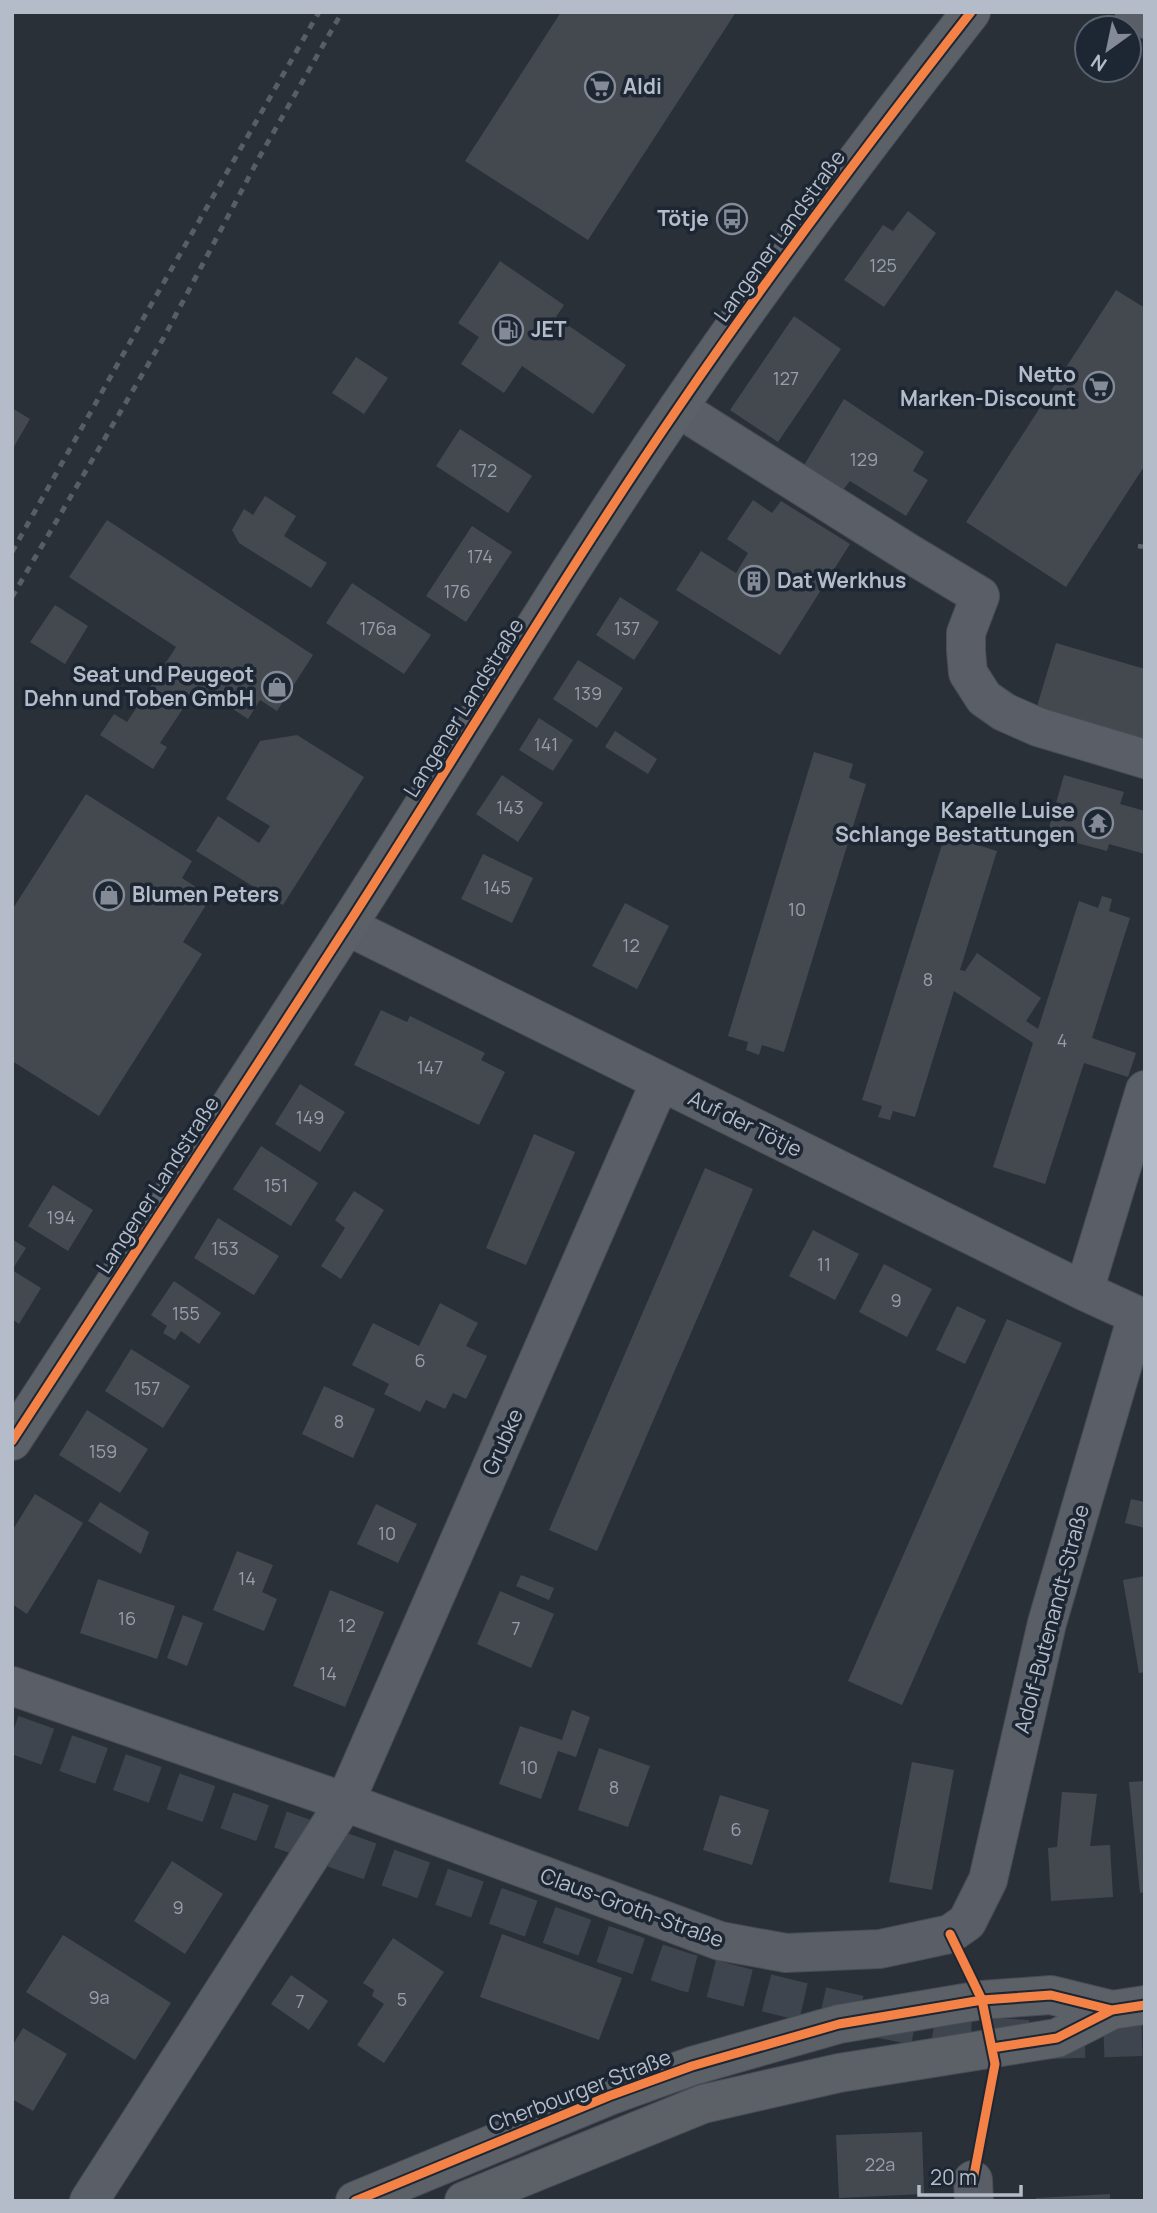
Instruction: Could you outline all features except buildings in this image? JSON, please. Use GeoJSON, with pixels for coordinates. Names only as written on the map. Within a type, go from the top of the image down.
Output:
{"type":"FeatureCollection","features":[{"type":"Feature","properties":{"kind":"main road","name":"Langener Landstraße"},"geometry":{"type":"LineString","coordinates":[[12,1441],[347,926],[678,408],[797,242],[971,12]]}},
{"type":"Feature","properties":{"kind":"main road","name":"Cherbourger Straße"},"geometry":{"type":"LineString","coordinates":[[355,2201],[609,2096],[692,2066],[839,2024],[982,2000],[1051,1995],[1128,2008]]}},
{"type":"Feature","properties":{"kind":"main road","name":"Cherbourger Straße"},"geometry":{"type":"LineString","coordinates":[[464,2201],[703,2104],[839,2073],[1057,2038],[1128,2008]]}},
{"type":"Feature","properties":{"kind":"street"},"geometry":{"type":"LineString","coordinates":[[1135,12],[1145,19]]}},
{"type":"Feature","properties":{"kind":"street"},"geometry":{"type":"LineString","coordinates":[[678,408],[980,596],[966,633],[966,651],[968,673],[984,698],[1004,712],[1038,727],[1145,759]]}},
{"type":"Feature","properties":{"kind":"street","name":"Auf der Tötje"},"geometry":{"type":"LineString","coordinates":[[347,926],[1141,1318]]}},
{"type":"Feature","properties":{"kind":"street","name":"Grubke"},"geometry":{"type":"LineString","coordinates":[[345,1802],[660,1082]]}},
{"type":"Feature","properties":{"kind":"street"},"geometry":{"type":"LineString","coordinates":[[1084,1292],[1145,1090]]}},
{"type":"Feature","properties":{"kind":"street","name":"Adolf-Butenandt-Straße"},"geometry":{"type":"LineString","coordinates":[[968,1922],[988,1880],[1046,1623],[1141,1318]]}},
{"type":"Feature","properties":{"kind":"street","name":"Claus-Groth-Straße"},"geometry":{"type":"LineString","coordinates":[[12,1686],[345,1802],[720,1941],[786,1953],[880,1950],[950,1934],[968,1922]]}},
{"type":"Feature","properties":{"kind":"street"},"geometry":{"type":"LineString","coordinates":[[89,2201],[345,1802]]}},
{"type":"Feature","properties":{"kind":"path"},"geometry":{"type":"LineString","coordinates":[[1138,545],[1145,547]]}},
{"type":"Feature","properties":{"kind":"tunnel"},"geometry":{"type":"LineString","coordinates":[[12,1734],[685,1972],[783,1997],[960,2035],[1047,2040],[1145,2037]]}},
{"type":"Feature","properties":{"kind":"railway"},"geometry":{"type":"LineString","coordinates":[[12,552],[319,12]]}},
{"type":"Feature","properties":{"kind":"railway"},"geometry":{"type":"LineString","coordinates":[[12,597],[163,339],[260,156],[342,12]]}},
{"type":"Feature","properties":{"kind":"cycle path"},"geometry":{"type":"LineString","coordinates":[[12,1441],[347,926],[635,472],[785,257],[971,12]]}},
{"type":"Feature","properties":{"kind":"cycle path"},"geometry":{"type":"LineString","coordinates":[[950,1934],[982,2000],[995,2064],[973,2180]]}},
{"type":"Feature","properties":{"kind":"cycle path"},"geometry":{"type":"LineString","coordinates":[[355,2201],[609,2096],[692,2066],[839,2024],[982,2000],[1051,1995],[1112,2010]]}},
{"type":"Feature","properties":{"kind":"cycle path"},"geometry":{"type":"LineString","coordinates":[[992,2048],[1057,2038],[1112,2010],[1145,2005]]}},
{"type":"Feature","properties":{"kind":"place","name":"Aldi"},"geometry":{"type":"Point","coordinates":[600,87]}},
{"type":"Feature","properties":{"kind":"place","name":"Tötje"},"geometry":{"type":"Point","coordinates":[732,219]}},
{"type":"Feature","properties":{"kind":"place","name":"JET"},"geometry":{"type":"Point","coordinates":[508,330]}},
{"type":"Feature","properties":{"kind":"place","name":"Netto Marken-Discount"},"geometry":{"type":"Point","coordinates":[1099,387]}},
{"type":"Feature","properties":{"kind":"place","name":"Dat Werkhus"},"geometry":{"type":"Point","coordinates":[754,581]}},
{"type":"Feature","properties":{"kind":"place","name":"Seat und Peugeot Dehn und Toben GmbH"},"geometry":{"type":"Point","coordinates":[277,687]}},
{"type":"Feature","properties":{"kind":"place","name":"Kapelle Luise Schlange Bestattungen"},"geometry":{"type":"Point","coordinates":[1098,823]}},
{"type":"Feature","properties":{"kind":"place","name":"Blumen Peters"},"geometry":{"type":"Point","coordinates":[109,895]}}]}
